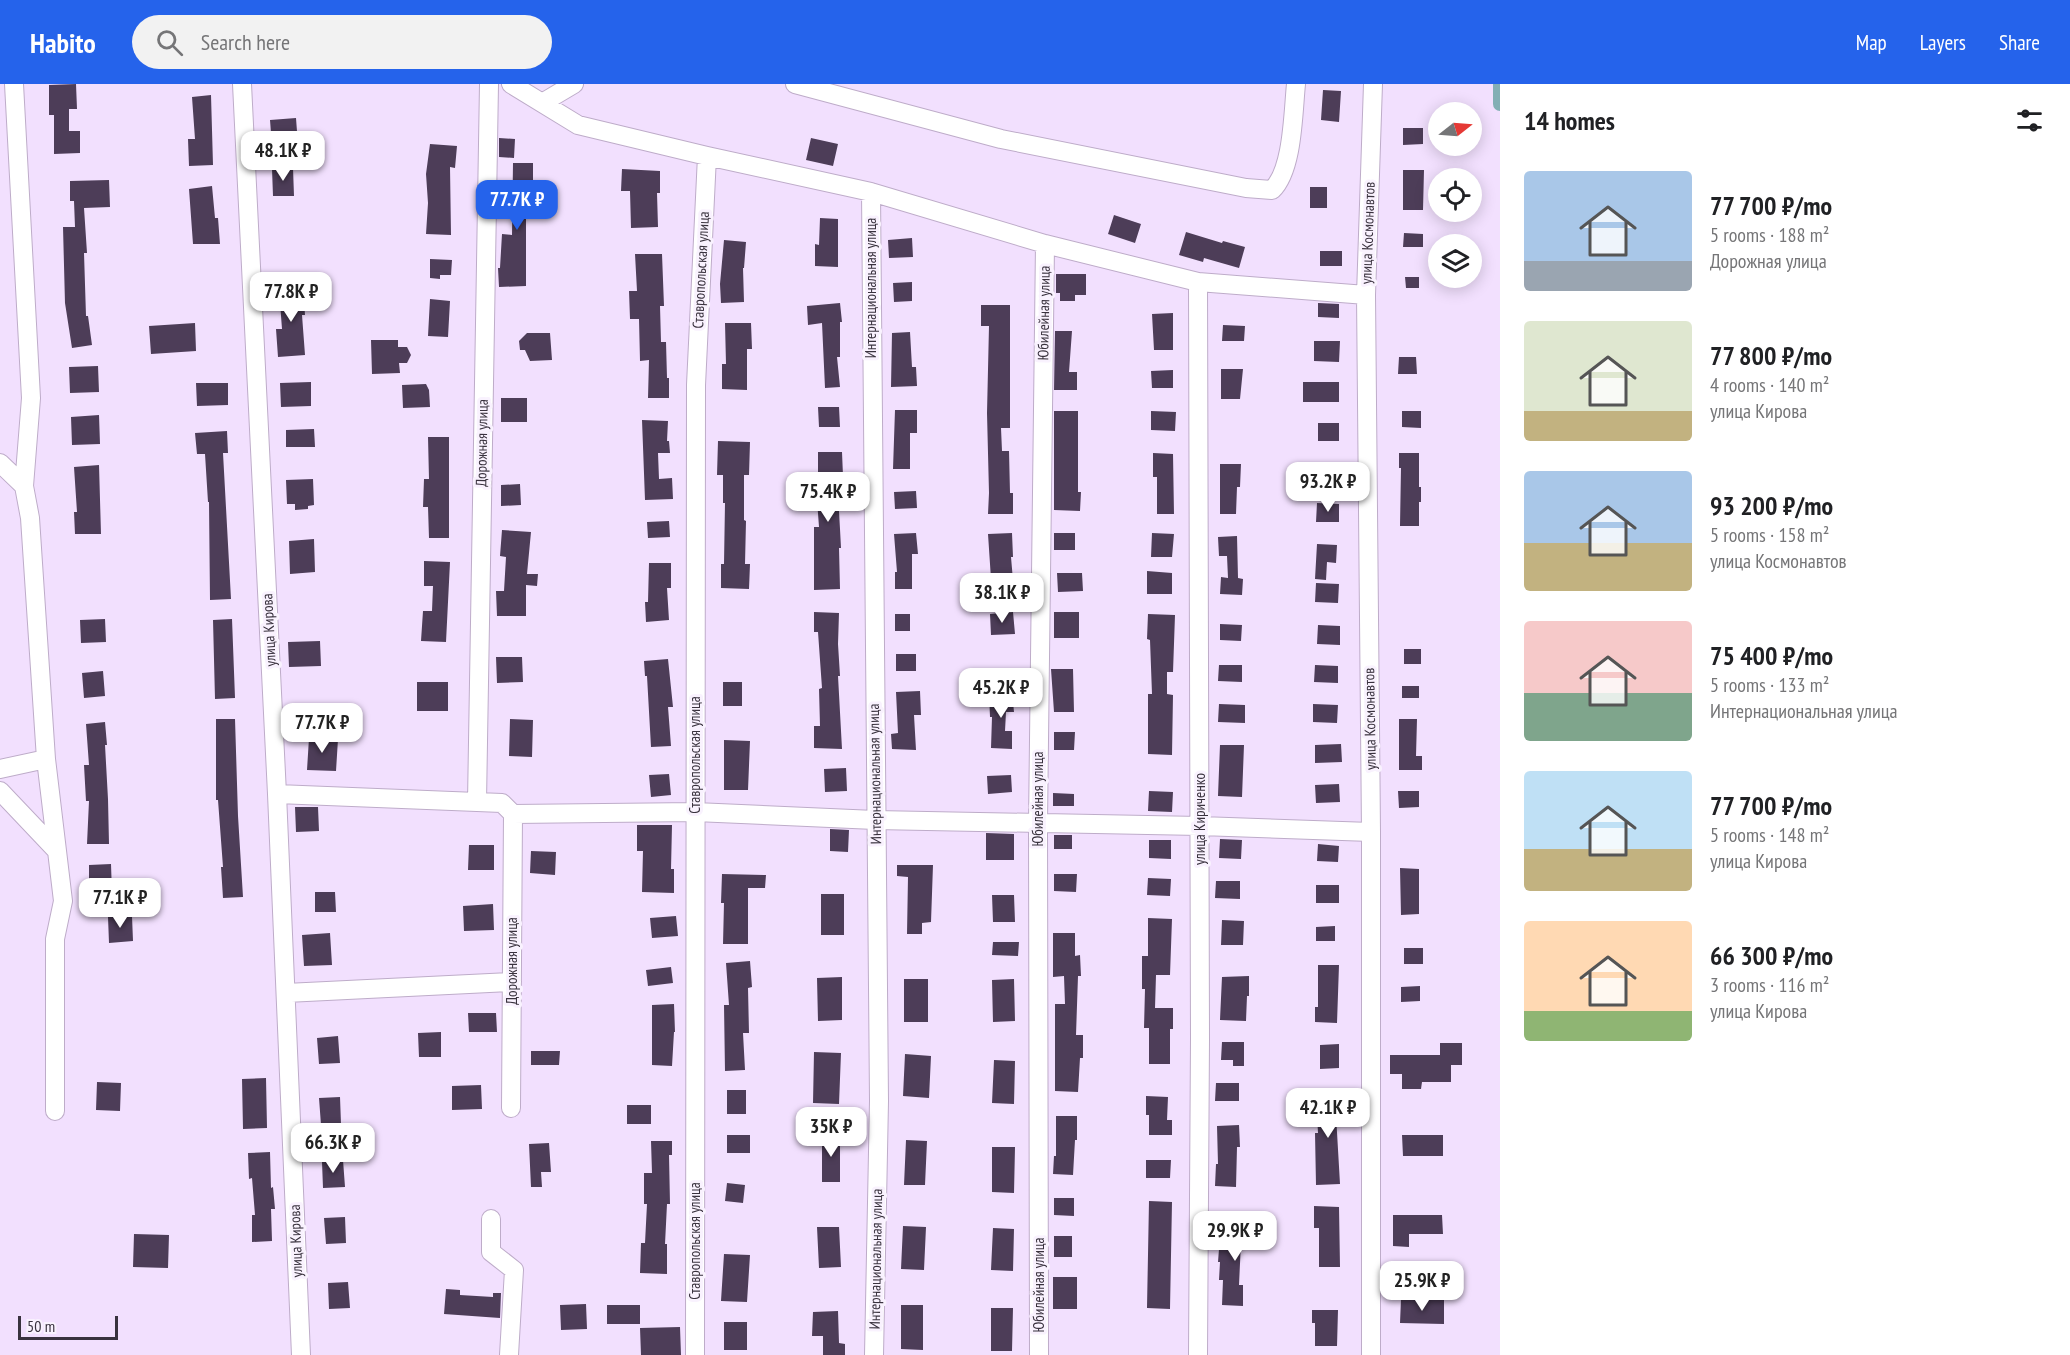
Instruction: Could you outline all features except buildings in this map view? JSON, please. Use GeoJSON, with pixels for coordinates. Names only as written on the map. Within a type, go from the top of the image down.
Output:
{"type":"FeatureCollection","features":[{"type":"Feature","properties":{"kind":"street"},"geometry":{"type":"LineString","coordinates":[[14,84],[31,398],[24,486],[30,518],[46,759],[63,901],[55,939],[55,1111]]}},
{"type":"Feature","properties":{"kind":"street","name":"улица Кирова"},"geometry":{"type":"LineString","coordinates":[[242,84],[277,795],[301,1355]]}},
{"type":"Feature","properties":{"kind":"street","name":"Дорожная улица"},"geometry":{"type":"LineString","coordinates":[[477,802],[487,90],[489,84]]}},
{"type":"Feature","properties":{"kind":"street"},"geometry":{"type":"LineString","coordinates":[[511,84],[578,124],[707,156],[871,192],[1045,244],[1198,282],[1366,295]]}},
{"type":"Feature","properties":{"kind":"street"},"geometry":{"type":"LineString","coordinates":[[542,103],[574,84]]}},
{"type":"Feature","properties":{"kind":"street"},"geometry":{"type":"LineString","coordinates":[[795,84],[1001,139],[1246,188],[1272,190],[1281,182],[1289,151],[1296,84]]}},
{"type":"Feature","properties":{"kind":"street","name":"улица Космонавтов"},"geometry":{"type":"LineString","coordinates":[[1371,1355],[1371,832],[1366,295],[1373,84]]}},
{"type":"Feature","properties":{"kind":"street","name":"Ставропольская улица"},"geometry":{"type":"LineString","coordinates":[[695,1355],[696,385],[707,156]]}},
{"type":"Feature","properties":{"kind":"street","name":"Интернациональная улица"},"geometry":{"type":"LineString","coordinates":[[871,192],[879,1101],[874,1355]]}},
{"type":"Feature","properties":{"kind":"street","name":"Юбилейная улица"},"geometry":{"type":"LineString","coordinates":[[1039,1355],[1038,823],[1045,244]]}},
{"type":"Feature","properties":{"kind":"street","name":"улица Кириченко"},"geometry":{"type":"LineString","coordinates":[[1198,282],[1200,826],[1198,1355]]}},
{"type":"Feature","properties":{"kind":"street"},"geometry":{"type":"LineString","coordinates":[[0,464],[24,486]]}},
{"type":"Feature","properties":{"kind":"street"},"geometry":{"type":"LineString","coordinates":[[0,769],[46,759]]}},
{"type":"Feature","properties":{"kind":"street"},"geometry":{"type":"LineString","coordinates":[[0,791],[57,851]]}},
{"type":"Feature","properties":{"kind":"street"},"geometry":{"type":"LineString","coordinates":[[277,795],[502,803],[513,814],[695,812],[875,820],[1200,826],[1371,832]]}},
{"type":"Feature","properties":{"kind":"street","name":"Дорожная улица"},"geometry":{"type":"LineString","coordinates":[[511,1108],[513,814]]}},
{"type":"Feature","properties":{"kind":"street"},"geometry":{"type":"LineString","coordinates":[[286,993],[512,982]]}},
{"type":"Feature","properties":{"kind":"street"},"geometry":{"type":"LineString","coordinates":[[491,1219],[491,1252],[514,1270],[509,1355]]}},
{"type":"Feature","properties":{"kind":"waterway"},"geometry":{"type":"LineString","coordinates":[[1500,84],[1500,104]]}}]}
